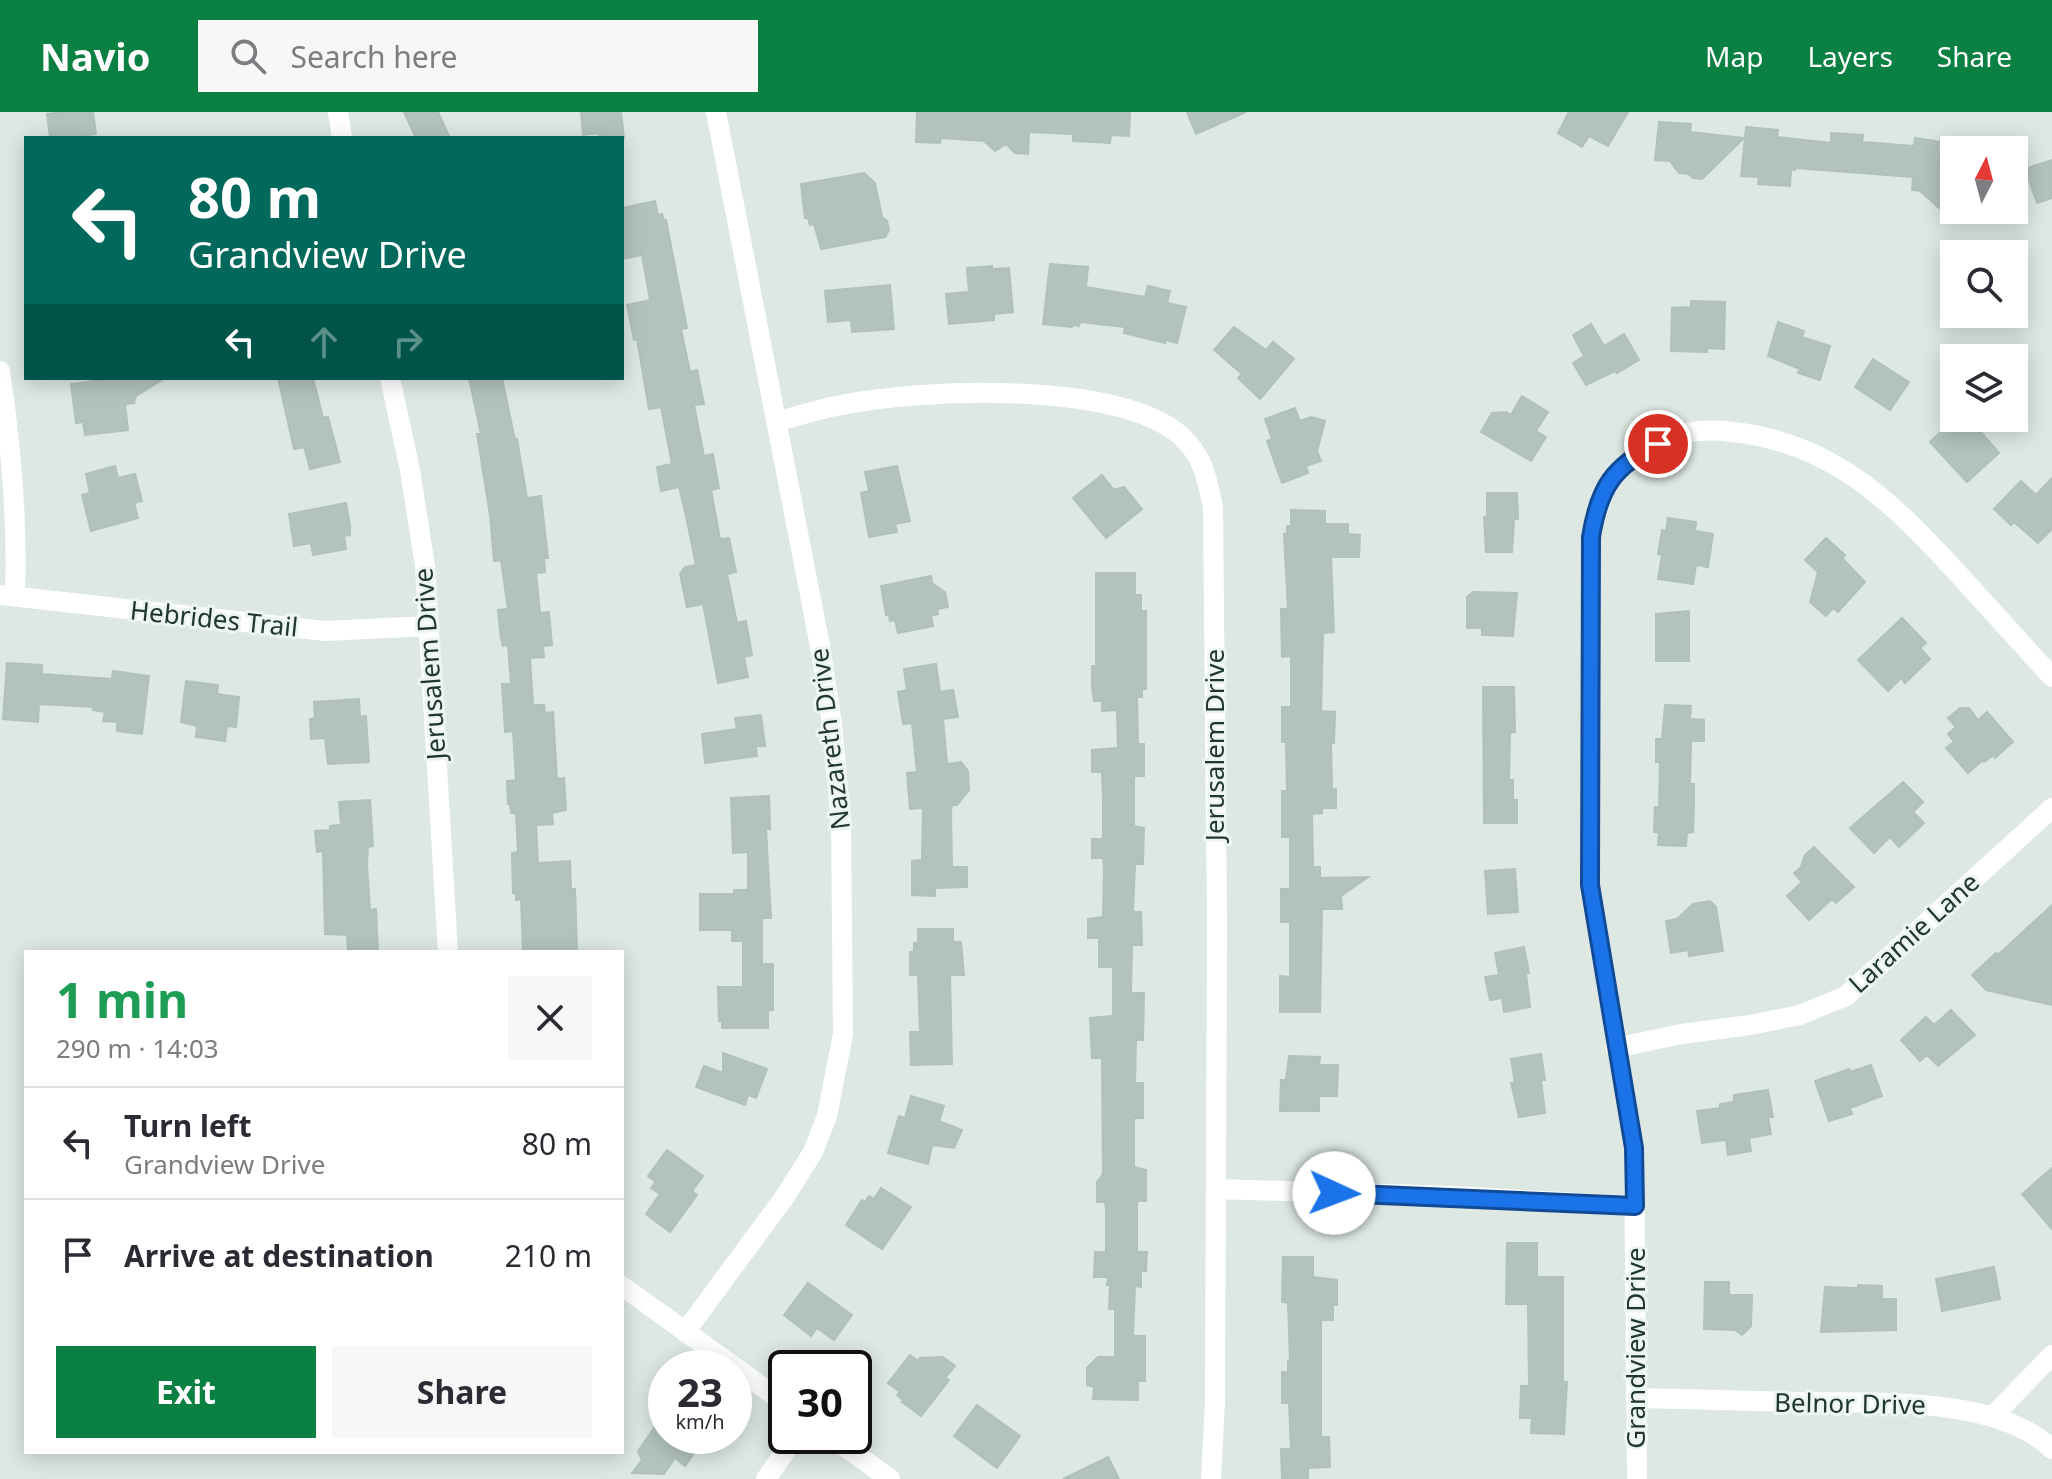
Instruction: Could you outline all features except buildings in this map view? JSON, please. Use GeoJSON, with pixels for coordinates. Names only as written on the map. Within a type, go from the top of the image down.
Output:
{"type":"FeatureCollection","features":[{"type":"Feature","properties":{"kind":"street"},"geometry":{"type":"LineString","coordinates":[[338,112],[342,136]]}},
{"type":"Feature","properties":{"kind":"street","name":"Nazareth Drive"},"geometry":{"type":"LineString","coordinates":[[685,1332],[784,1198],[813,1152],[827,1116],[843,1034],[841,822],[832,724],[820,646],[716,112]]}},
{"type":"Feature","properties":{"kind":"street"},"geometry":{"type":"LineString","coordinates":[[0,371],[9,428],[16,563],[8,595]]}},
{"type":"Feature","properties":{"kind":"street","name":"Jerusalem Drive"},"geometry":{"type":"LineString","coordinates":[[390,380],[410,470],[425,566],[448,950]]}},
{"type":"Feature","properties":{"kind":"street","name":"Jerusalem Drive"},"geometry":{"type":"LineString","coordinates":[[776,422],[841,405],[931,394],[1000,392],[1066,397],[1125,408],[1157,421],[1181,436],[1205,466],[1213,507],[1217,1189],[1215,1402],[1211,1479]]}},
{"type":"Feature","properties":{"kind":"street","name":"Grandview Drive"},"geometry":{"type":"LineString","coordinates":[[1637,1479],[1634,1148],[1590,885],[1591,537],[1597,504],[1607,484],[1635,455],[1680,432],[1717,430],[1754,434],[1801,448],[1847,471],[1906,517],[2052,677]]}},
{"type":"Feature","properties":{"kind":"street","name":"Hebrides Trail"},"geometry":{"type":"LineString","coordinates":[[8,595],[325,631],[429,626]]}},
{"type":"Feature","properties":{"kind":"street","name":"Laramie Lane"},"geometry":{"type":"LineString","coordinates":[[1616,1048],[1800,1015],[1846,996],[2052,808]]}},
{"type":"Feature","properties":{"kind":"street"},"geometry":{"type":"LineString","coordinates":[[1217,1189],[1451,1196],[1635,1206]]}},
{"type":"Feature","properties":{"kind":"street"},"geometry":{"type":"LineString","coordinates":[[624,1287],[768,1391]]}},
{"type":"Feature","properties":{"kind":"street"},"geometry":{"type":"LineString","coordinates":[[1992,1417],[2052,1355]]}},
{"type":"Feature","properties":{"kind":"street","name":"Belnor Drive"},"geometry":{"type":"LineString","coordinates":[[1637,1398],[1936,1406],[1992,1417],[2024,1428],[2052,1449]]}},
{"type":"Feature","properties":{"kind":"street"},"geometry":{"type":"LineString","coordinates":[[766,1479],[783,1454]]}},
{"type":"Feature","properties":{"kind":"street"},"geometry":{"type":"LineString","coordinates":[[855,1454],[890,1479]]}},
{"type":"Feature","properties":{"kind":"route"},"geometry":{"type":"LineString","coordinates":[[1334,1193],[1635,1206],[1634,1148],[1590,885],[1591,537],[1597,504],[1607,484],[1635,455],[1658,444]]}}]}
